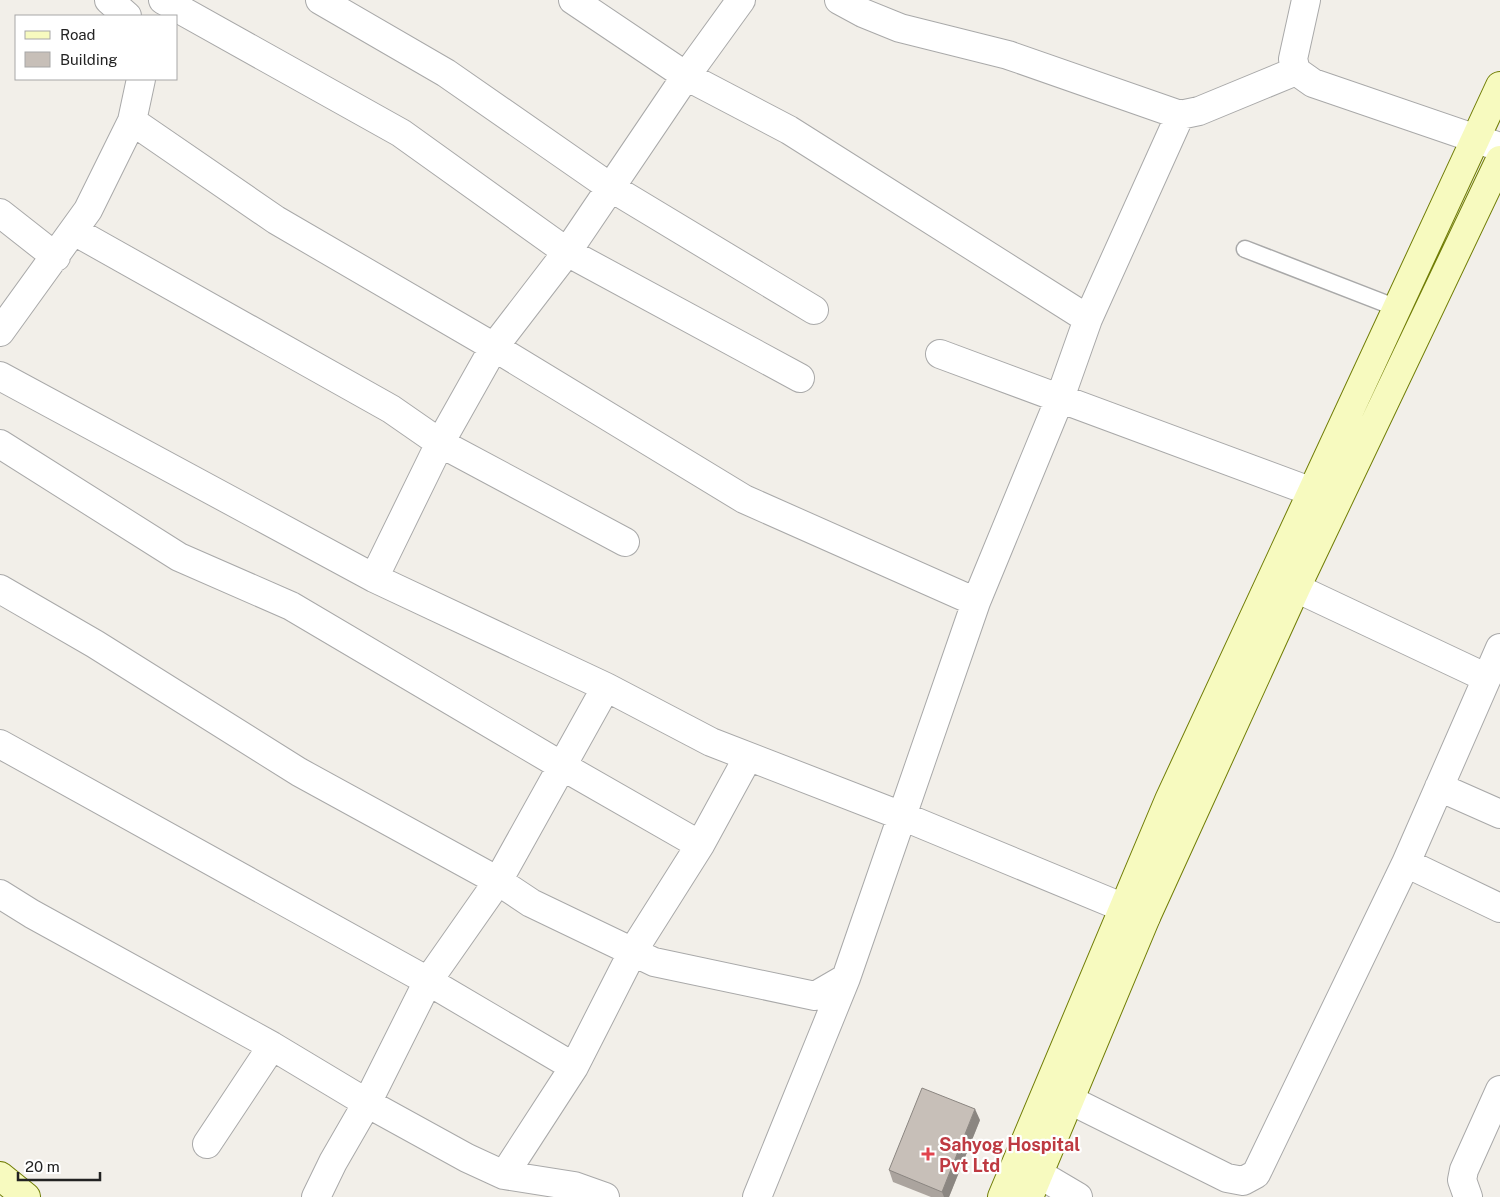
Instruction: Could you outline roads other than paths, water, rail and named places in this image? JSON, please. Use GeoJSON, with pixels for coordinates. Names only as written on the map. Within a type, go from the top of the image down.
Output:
{"type":"FeatureCollection","features":[{"type":"Feature","properties":{"kind":"main road"},"geometry":{"type":"LineString","coordinates":[[1034,1186],[1070,1100],[1174,791],[1397,308],[1488,143],[1500,86]]}},
{"type":"Feature","properties":{"kind":"main road"},"geometry":{"type":"LineString","coordinates":[[1002,1197],[1134,912],[1296,588],[1500,160]]}},
{"type":"Feature","properties":{"kind":"main road"},"geometry":{"type":"LineString","coordinates":[[0,1176],[26,1197]]}},
{"type":"Feature","properties":{"kind":"street"},"geometry":{"type":"LineString","coordinates":[[109,0],[125,15]]}},
{"type":"Feature","properties":{"kind":"street"},"geometry":{"type":"LineString","coordinates":[[158,15],[164,0],[401,133],[566,252],[800,378]]}},
{"type":"Feature","properties":{"kind":"street"},"geometry":{"type":"LineString","coordinates":[[320,0],[446,73],[610,187],[814,310]]}},
{"type":"Feature","properties":{"kind":"street"},"geometry":{"type":"LineString","coordinates":[[573,0],[686,76],[790,130],[1088,319]]}},
{"type":"Feature","properties":{"kind":"street"},"geometry":{"type":"LineString","coordinates":[[374,578],[440,443],[494,348],[566,252],[686,76],[741,0]]}},
{"type":"Feature","properties":{"kind":"street"},"geometry":{"type":"LineString","coordinates":[[839,0],[863,14],[900,28],[1008,55],[1180,114],[1199,111],[1296,71]]}},
{"type":"Feature","properties":{"kind":"street"},"geometry":{"type":"LineString","coordinates":[[1306,0],[1293,59],[1296,71],[1313,83],[1488,143]]}},
{"type":"Feature","properties":{"kind":"street"},"geometry":{"type":"LineString","coordinates":[[0,332],[88,210],[132,121],[141,80]]}},
{"type":"Feature","properties":{"kind":"street"},"geometry":{"type":"LineString","coordinates":[[757,1197],[846,978],[976,602],[1060,398],[1088,319],[1180,114]]}},
{"type":"Feature","properties":{"kind":"street"},"geometry":{"type":"LineString","coordinates":[[132,121],[276,220],[494,348],[744,499],[976,602]]}},
{"type":"Feature","properties":{"kind":"street"},"geometry":{"type":"LineString","coordinates":[[0,213],[56,256]]}},
{"type":"Feature","properties":{"kind":"street"},"geometry":{"type":"LineString","coordinates":[[74,230],[391,409],[440,443],[625,542]]}},
{"type":"Feature","properties":{"kind":"street"},"geometry":{"type":"LineString","coordinates":[[940,354],[1312,491],[1337,502]]}},
{"type":"Feature","properties":{"kind":"street"},"geometry":{"type":"LineString","coordinates":[[0,376],[374,578],[606,687],[710,742],[902,816],[1134,912]]}},
{"type":"Feature","properties":{"kind":"street"},"geometry":{"type":"LineString","coordinates":[[0,444],[179,557],[290,606],[700,846]]}},
{"type":"Feature","properties":{"kind":"street"},"geometry":{"type":"LineString","coordinates":[[1296,588],[1487,678]]}},
{"type":"Feature","properties":{"kind":"street"},"geometry":{"type":"LineString","coordinates":[[0,589],[94,644],[299,772],[498,881],[531,903],[654,962],[815,996],[846,978]]}},
{"type":"Feature","properties":{"kind":"street"},"geometry":{"type":"LineString","coordinates":[[1070,1100],[1227,1178],[1243,1181],[1256,1174],[1406,863],[1500,648]]}},
{"type":"Feature","properties":{"kind":"street"},"geometry":{"type":"LineString","coordinates":[[316,1197],[333,1162],[367,1103],[428,981],[498,881],[606,687]]}},
{"type":"Feature","properties":{"kind":"street"},"geometry":{"type":"LineString","coordinates":[[0,744],[428,981],[574,1067]]}},
{"type":"Feature","properties":{"kind":"street"},"geometry":{"type":"LineString","coordinates":[[504,1174],[574,1067],[633,951],[700,846],[748,757]]}},
{"type":"Feature","properties":{"kind":"street"},"geometry":{"type":"LineString","coordinates":[[1439,787],[1500,814]]}},
{"type":"Feature","properties":{"kind":"street"},"geometry":{"type":"LineString","coordinates":[[1406,863],[1500,908]]}},
{"type":"Feature","properties":{"kind":"street"},"geometry":{"type":"LineString","coordinates":[[0,894],[32,914],[272,1046],[367,1103],[467,1158],[504,1174],[571,1192],[605,1197]]}},
{"type":"Feature","properties":{"kind":"street"},"geometry":{"type":"LineString","coordinates":[[207,1144],[272,1046]]}},
{"type":"Feature","properties":{"kind":"street"},"geometry":{"type":"LineString","coordinates":[[1460,1191],[1464,1170],[1500,1090]]}},
{"type":"Feature","properties":{"kind":"street"},"geometry":{"type":"LineString","coordinates":[[1034,1186],[1078,1197]]}},
{"type":"Feature","properties":{"kind":"lane"},"geometry":{"type":"LineString","coordinates":[[1245,249],[1397,308]]}},
{"type":"Feature","properties":{"kind":"place","name":"Sahyog Hospital Pvt Ltd"},"geometry":{"type":"Point","coordinates":[928,1154]}}]}
